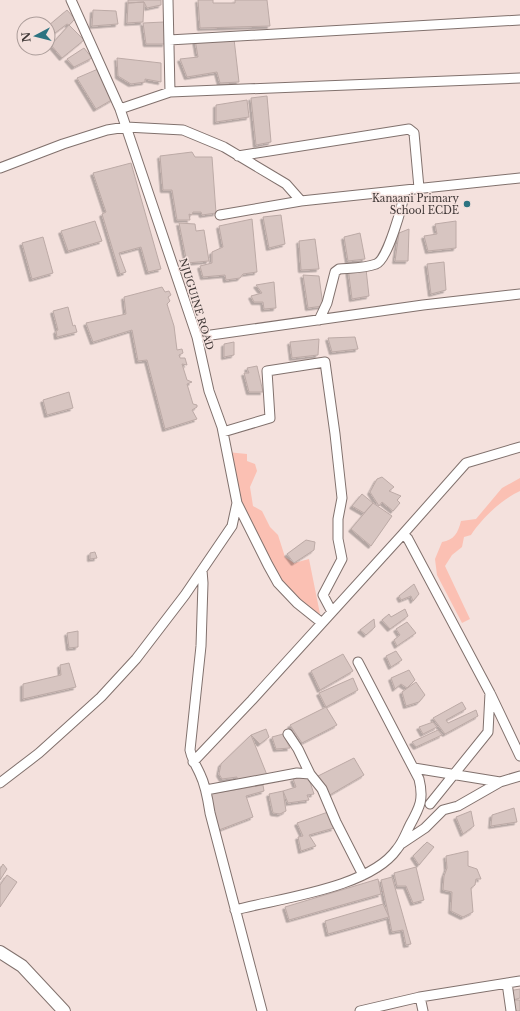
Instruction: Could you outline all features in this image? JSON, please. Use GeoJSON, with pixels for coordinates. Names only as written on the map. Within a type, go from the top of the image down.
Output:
{"type":"FeatureCollection","features":[{"type":"Feature","properties":{"kind":"main road"},"geometry":{"type":"LineString","coordinates":[[0,952],[22,966],[64,1011]]}},
{"type":"Feature","properties":{"kind":"street","name":"NJUGUINE ROAD"},"geometry":{"type":"LineString","coordinates":[[71,0],[120,109],[197,337],[209,391],[223,432],[237,503],[276,579],[297,603],[322,622]]}},
{"type":"Feature","properties":{"kind":"street"},"geometry":{"type":"LineString","coordinates":[[168,0],[170,92]]}},
{"type":"Feature","properties":{"kind":"street"},"geometry":{"type":"LineString","coordinates":[[169,40],[520,20]]}},
{"type":"Feature","properties":{"kind":"street"},"geometry":{"type":"LineString","coordinates":[[120,109],[170,92],[520,78]]}},
{"type":"Feature","properties":{"kind":"street"},"geometry":{"type":"LineString","coordinates":[[0,168],[63,144],[107,130],[126,127],[183,130],[224,147],[286,184],[301,201]]}},
{"type":"Feature","properties":{"kind":"street"},"geometry":{"type":"LineString","coordinates":[[238,156],[409,129],[414,133],[419,188]]}},
{"type":"Feature","properties":{"kind":"street"},"geometry":{"type":"LineString","coordinates":[[220,215],[301,201],[520,178]]}},
{"type":"Feature","properties":{"kind":"street"},"geometry":{"type":"LineString","coordinates":[[319,320],[327,304],[335,272],[339,269],[377,264],[383,259],[391,236],[397,225],[405,190]]}},
{"type":"Feature","properties":{"kind":"street"},"geometry":{"type":"LineString","coordinates":[[197,337],[520,294]]}},
{"type":"Feature","properties":{"kind":"street"},"geometry":{"type":"LineString","coordinates":[[223,432],[270,418],[267,371],[324,362],[335,434],[342,498],[338,519],[338,539],[342,559],[322,595],[332,612]]}},
{"type":"Feature","properties":{"kind":"street"},"geometry":{"type":"LineString","coordinates":[[193,762],[404,534],[466,463],[520,447]]}},
{"type":"Feature","properties":{"kind":"street"},"geometry":{"type":"LineString","coordinates":[[0,783],[39,753],[101,697],[136,659],[185,595],[232,526],[237,503]]}},
{"type":"Feature","properties":{"kind":"street"},"geometry":{"type":"LineString","coordinates":[[404,534],[490,693],[520,756]]}},
{"type":"Feature","properties":{"kind":"street"},"geometry":{"type":"LineString","coordinates":[[202,570],[201,646],[190,738],[193,762],[200,774],[206,790],[210,812],[262,1011]]}},
{"type":"Feature","properties":{"kind":"street"},"geometry":{"type":"LineString","coordinates":[[235,910],[326,888],[364,875],[378,866],[397,850],[417,812],[422,796],[419,779],[358,662]]}},
{"type":"Feature","properties":{"kind":"street"},"geometry":{"type":"LineString","coordinates":[[430,804],[488,732],[490,693]]}},
{"type":"Feature","properties":{"kind":"street"},"geometry":{"type":"LineString","coordinates":[[288,734],[298,749],[310,774],[322,789],[336,822],[364,875]]}},
{"type":"Feature","properties":{"kind":"street"},"geometry":{"type":"LineString","coordinates":[[414,768],[500,782]]}},
{"type":"Feature","properties":{"kind":"street"},"geometry":{"type":"LineString","coordinates":[[206,790],[297,773],[310,774]]}},
{"type":"Feature","properties":{"kind":"street"},"geometry":{"type":"LineString","coordinates":[[400,845],[425,828],[443,810],[458,806],[482,794],[500,782],[520,776]]}},
{"type":"Feature","properties":{"kind":"street"},"geometry":{"type":"LineString","coordinates":[[422,796],[440,814]]}},
{"type":"Feature","properties":{"kind":"street"},"geometry":{"type":"LineString","coordinates":[[360,1011],[420,997],[520,981]]}},
{"type":"Feature","properties":{"kind":"street"},"geometry":{"type":"LineString","coordinates":[[507,983],[511,1011]]}},
{"type":"Feature","properties":{"kind":"street"},"geometry":{"type":"LineString","coordinates":[[420,997],[423,1011]]}},
{"type":"Feature","properties":{"kind":"shaded area"},"geometry":{"type":"Polygon","coordinates":[[[227,452],[247,454],[247,461],[255,464],[257,471],[250,487],[253,506],[262,511],[270,527],[278,535],[285,557],[294,563],[309,559],[320,614],[297,603],[278,583],[237,503],[227,452]]]}},
{"type":"Feature","properties":{"kind":"shaded area"},"geometry":{"type":"Polygon","coordinates":[[[520,478],[520,491],[499,504],[471,535],[464,537],[462,547],[452,555],[445,566],[470,619],[462,623],[437,575],[435,559],[442,542],[450,540],[455,535],[461,521],[476,519],[502,488],[520,478]]]}},
{"type":"Feature","properties":{"kind":"building"},"geometry":{"type":"Polygon","coordinates":[[[128,0],[161,0],[161,5],[147,8],[144,2],[128,3],[128,0]]]}},
{"type":"Feature","properties":{"kind":"building"},"geometry":{"type":"Polygon","coordinates":[[[198,0],[213,0],[213,3],[235,3],[235,0],[267,0],[270,26],[200,28],[198,0]]]}},
{"type":"Feature","properties":{"kind":"building"},"geometry":{"type":"Polygon","coordinates":[[[144,2],[143,22],[127,23],[128,3],[144,2]]]}},
{"type":"Feature","properties":{"kind":"building"},"geometry":{"type":"Polygon","coordinates":[[[67,10],[75,19],[69,25],[67,24],[56,32],[56,19],[67,10]]]}},
{"type":"Feature","properties":{"kind":"building"},"geometry":{"type":"Polygon","coordinates":[[[93,10],[116,11],[118,24],[92,26],[93,10]]]}},
{"type":"Feature","properties":{"kind":"building"},"geometry":{"type":"Polygon","coordinates":[[[164,22],[165,44],[146,44],[143,23],[164,22]]]}},
{"type":"Feature","properties":{"kind":"building"},"geometry":{"type":"Polygon","coordinates":[[[69,25],[84,40],[62,58],[56,51],[56,39],[69,25]]]}},
{"type":"Feature","properties":{"kind":"building"},"geometry":{"type":"Polygon","coordinates":[[[195,39],[234,39],[239,82],[220,83],[217,72],[187,77],[180,59],[198,57],[195,39]]]}},
{"type":"Feature","properties":{"kind":"building"},"geometry":{"type":"Polygon","coordinates":[[[84,48],[92,58],[74,67],[67,59],[84,48]]]}},
{"type":"Feature","properties":{"kind":"building"},"geometry":{"type":"Polygon","coordinates":[[[117,58],[161,63],[161,82],[145,79],[145,82],[131,84],[118,76],[117,58]]]}},
{"type":"Feature","properties":{"kind":"building"},"geometry":{"type":"Polygon","coordinates":[[[98,69],[115,98],[96,109],[77,78],[98,69]]]}},
{"type":"Feature","properties":{"kind":"building"},"geometry":{"type":"Polygon","coordinates":[[[267,96],[271,142],[256,145],[251,98],[267,96]]]}},
{"type":"Feature","properties":{"kind":"building"},"geometry":{"type":"Polygon","coordinates":[[[247,100],[249,117],[216,122],[216,105],[247,100]]]}},
{"type":"Feature","properties":{"kind":"building"},"geometry":{"type":"Polygon","coordinates":[[[192,152],[195,157],[212,157],[216,213],[202,215],[201,212],[193,212],[192,215],[189,214],[190,220],[177,220],[172,190],[163,190],[160,156],[192,152]]]}},
{"type":"Feature","properties":{"kind":"building"},"geometry":{"type":"Polygon","coordinates":[[[131,163],[161,269],[148,272],[141,247],[119,253],[126,272],[120,274],[102,214],[106,212],[93,173],[131,163]]]}},
{"type":"Feature","properties":{"kind":"building"},"geometry":{"type":"Polygon","coordinates":[[[281,215],[285,244],[269,248],[263,217],[281,215]]]}},
{"type":"Feature","properties":{"kind":"building"},"geometry":{"type":"Polygon","coordinates":[[[252,219],[257,272],[243,274],[240,278],[226,280],[225,275],[203,277],[200,266],[212,263],[212,252],[223,247],[219,226],[252,219]]]}},
{"type":"Feature","properties":{"kind":"building"},"geometry":{"type":"Polygon","coordinates":[[[95,221],[102,241],[68,251],[61,231],[95,221]]]}},
{"type":"Feature","properties":{"kind":"building"},"geometry":{"type":"Polygon","coordinates":[[[456,221],[456,248],[428,251],[424,236],[437,234],[435,224],[456,221]]]}},
{"type":"Feature","properties":{"kind":"building"},"geometry":{"type":"Polygon","coordinates":[[[179,223],[195,224],[196,231],[204,230],[209,261],[187,263],[179,223]]]}},
{"type":"Feature","properties":{"kind":"building"},"geometry":{"type":"Polygon","coordinates":[[[409,229],[408,261],[395,261],[399,233],[409,229]]]}},
{"type":"Feature","properties":{"kind":"building"},"geometry":{"type":"Polygon","coordinates":[[[360,233],[365,259],[348,261],[344,237],[360,233]]]}},
{"type":"Feature","properties":{"kind":"building"},"geometry":{"type":"Polygon","coordinates":[[[43,237],[53,273],[32,279],[22,243],[43,237]]]}},
{"type":"Feature","properties":{"kind":"building"},"geometry":{"type":"Polygon","coordinates":[[[315,239],[319,269],[301,270],[299,241],[315,239]]]}},
{"type":"Feature","properties":{"kind":"building"},"geometry":{"type":"Polygon","coordinates":[[[444,262],[446,290],[431,294],[427,264],[444,262]]]}},
{"type":"Feature","properties":{"kind":"building"},"geometry":{"type":"Polygon","coordinates":[[[348,268],[366,269],[369,296],[352,299],[348,268]]]}},
{"type":"Feature","properties":{"kind":"building"},"geometry":{"type":"Polygon","coordinates":[[[303,275],[319,276],[323,306],[308,308],[303,275]]]}},
{"type":"Feature","properties":{"kind":"building"},"geometry":{"type":"Polygon","coordinates":[[[274,282],[276,308],[264,309],[263,302],[254,302],[251,296],[262,293],[256,285],[274,282]]]}},
{"type":"Feature","properties":{"kind":"building"},"geometry":{"type":"Polygon","coordinates":[[[162,287],[165,292],[169,291],[171,295],[168,297],[170,301],[167,304],[174,326],[177,350],[182,349],[183,353],[179,355],[180,358],[185,358],[187,365],[182,364],[187,380],[192,382],[187,384],[193,404],[197,405],[197,407],[192,410],[197,419],[165,429],[147,360],[138,361],[132,330],[93,342],[86,323],[126,314],[124,297],[162,287]]]}},
{"type":"Feature","properties":{"kind":"building"},"geometry":{"type":"Polygon","coordinates":[[[68,307],[73,326],[75,325],[77,332],[57,337],[56,331],[58,330],[53,311],[68,307]]]}},
{"type":"Feature","properties":{"kind":"building"},"geometry":{"type":"Polygon","coordinates":[[[355,337],[358,349],[332,352],[328,338],[355,337]]]}},
{"type":"Feature","properties":{"kind":"building"},"geometry":{"type":"Polygon","coordinates":[[[319,339],[318,355],[292,358],[290,342],[319,339]]]}},
{"type":"Feature","properties":{"kind":"building"},"geometry":{"type":"Polygon","coordinates":[[[234,342],[234,355],[224,357],[224,344],[234,342]]]}},
{"type":"Feature","properties":{"kind":"building"},"geometry":{"type":"Polygon","coordinates":[[[257,366],[263,392],[249,392],[244,373],[249,373],[247,368],[257,366]]]}},
{"type":"Feature","properties":{"kind":"building"},"geometry":{"type":"Polygon","coordinates":[[[69,392],[73,408],[47,415],[43,400],[69,392]]]}},
{"type":"Feature","properties":{"kind":"building"},"geometry":{"type":"Polygon","coordinates":[[[382,477],[394,487],[389,491],[401,496],[397,500],[400,503],[393,511],[382,502],[379,506],[370,492],[377,479],[382,477]]]}},
{"type":"Feature","properties":{"kind":"building"},"geometry":{"type":"Polygon","coordinates":[[[362,494],[373,503],[364,513],[352,506],[362,494]]]}},
{"type":"Feature","properties":{"kind":"building"},"geometry":{"type":"Polygon","coordinates":[[[373,503],[392,516],[371,546],[351,529],[373,503]]]}},
{"type":"Feature","properties":{"kind":"building"},"geometry":{"type":"Polygon","coordinates":[[[306,540],[315,542],[314,550],[294,563],[287,554],[306,540]]]}},
{"type":"Feature","properties":{"kind":"building"},"geometry":{"type":"Polygon","coordinates":[[[95,552],[97,558],[90,559],[90,553],[95,552]]]}},
{"type":"Feature","properties":{"kind":"building"},"geometry":{"type":"Polygon","coordinates":[[[414,584],[419,594],[413,601],[411,596],[401,600],[399,596],[414,584]]]}},
{"type":"Feature","properties":{"kind":"building"},"geometry":{"type":"Polygon","coordinates":[[[405,609],[408,616],[390,629],[382,620],[389,614],[391,617],[405,609]]]}},
{"type":"Feature","properties":{"kind":"building"},"geometry":{"type":"Polygon","coordinates":[[[374,619],[375,627],[366,635],[360,630],[374,619]]]}},
{"type":"Feature","properties":{"kind":"building"},"geometry":{"type":"Polygon","coordinates":[[[407,622],[416,633],[397,646],[394,640],[400,635],[396,629],[407,622]]]}},
{"type":"Feature","properties":{"kind":"building"},"geometry":{"type":"Polygon","coordinates":[[[78,631],[78,647],[69,648],[67,633],[78,631]]]}},
{"type":"Feature","properties":{"kind":"building"},"geometry":{"type":"Polygon","coordinates":[[[396,651],[402,660],[391,667],[386,656],[396,651]]]}},
{"type":"Feature","properties":{"kind":"building"},"geometry":{"type":"Polygon","coordinates":[[[343,654],[353,671],[320,690],[311,671],[343,654]]]}},
{"type":"Feature","properties":{"kind":"building"},"geometry":{"type":"Polygon","coordinates":[[[69,663],[76,687],[23,699],[23,684],[61,675],[60,665],[69,663]]]}},
{"type":"Feature","properties":{"kind":"building"},"geometry":{"type":"Polygon","coordinates":[[[409,670],[415,680],[407,688],[401,684],[395,689],[391,678],[409,670]]]}},
{"type":"Feature","properties":{"kind":"building"},"geometry":{"type":"Polygon","coordinates":[[[353,678],[358,690],[326,707],[319,693],[353,678]]]}},
{"type":"Feature","properties":{"kind":"building"},"geometry":{"type":"Polygon","coordinates":[[[416,682],[425,695],[419,702],[406,706],[402,692],[416,682]]]}},
{"type":"Feature","properties":{"kind":"building"},"geometry":{"type":"Polygon","coordinates":[[[462,702],[466,709],[446,720],[448,723],[476,710],[478,716],[445,734],[433,718],[462,702]]]}},
{"type":"Feature","properties":{"kind":"building"},"geometry":{"type":"Polygon","coordinates":[[[326,707],[337,725],[302,743],[290,725],[326,707]]]}},
{"type":"Feature","properties":{"kind":"building"},"geometry":{"type":"Polygon","coordinates":[[[433,722],[437,727],[423,734],[419,727],[433,722]]]}},
{"type":"Feature","properties":{"kind":"building"},"geometry":{"type":"Polygon","coordinates":[[[266,729],[269,737],[260,744],[251,735],[266,729]]]}},
{"type":"Feature","properties":{"kind":"building"},"geometry":{"type":"Polygon","coordinates":[[[438,730],[442,735],[416,747],[412,742],[438,730]]]}},
{"type":"Feature","properties":{"kind":"building"},"geometry":{"type":"Polygon","coordinates":[[[283,734],[290,748],[276,749],[272,737],[283,734]]]}},
{"type":"Feature","properties":{"kind":"building"},"geometry":{"type":"Polygon","coordinates":[[[251,735],[267,775],[237,782],[237,777],[222,779],[219,774],[221,764],[251,735]]]}},
{"type":"Feature","properties":{"kind":"building"},"geometry":{"type":"Polygon","coordinates":[[[354,758],[364,775],[328,796],[318,776],[354,758]]]}},
{"type":"Feature","properties":{"kind":"building"},"geometry":{"type":"Polygon","coordinates":[[[308,776],[314,794],[307,795],[309,800],[288,803],[283,791],[296,787],[293,779],[308,776]]]}},
{"type":"Feature","properties":{"kind":"building"},"geometry":{"type":"Polygon","coordinates":[[[263,785],[264,791],[246,796],[253,817],[219,830],[210,794],[263,785]]]}},
{"type":"Feature","properties":{"kind":"building"},"geometry":{"type":"Polygon","coordinates":[[[283,791],[286,811],[280,814],[273,813],[269,794],[283,791]]]}},
{"type":"Feature","properties":{"kind":"building"},"geometry":{"type":"Polygon","coordinates":[[[514,808],[517,822],[491,826],[492,815],[514,808]]]}},
{"type":"Feature","properties":{"kind":"building"},"geometry":{"type":"Polygon","coordinates":[[[471,811],[474,826],[463,834],[456,817],[471,811]]]}},
{"type":"Feature","properties":{"kind":"building"},"geometry":{"type":"Polygon","coordinates":[[[328,812],[334,828],[309,835],[316,846],[301,851],[298,837],[303,836],[297,823],[328,812]]]}},
{"type":"Feature","properties":{"kind":"building"},"geometry":{"type":"Polygon","coordinates":[[[427,842],[434,847],[419,865],[413,856],[427,842]]]}},
{"type":"Feature","properties":{"kind":"building"},"geometry":{"type":"Polygon","coordinates":[[[468,851],[468,866],[477,869],[481,879],[476,879],[475,885],[471,888],[473,912],[463,917],[451,911],[452,892],[443,890],[444,876],[447,868],[446,856],[468,851]]]}},
{"type":"Feature","properties":{"kind":"building"},"geometry":{"type":"Polygon","coordinates":[[[3,864],[7,869],[0,880],[0,869],[3,864]]]}},
{"type":"Feature","properties":{"kind":"building"},"geometry":{"type":"Polygon","coordinates":[[[416,867],[424,900],[413,903],[406,886],[397,886],[394,873],[416,867]]]}},
{"type":"Feature","properties":{"kind":"building"},"geometry":{"type":"Polygon","coordinates":[[[7,875],[17,882],[0,907],[0,885],[7,875]]]}},
{"type":"Feature","properties":{"kind":"building"},"geometry":{"type":"Polygon","coordinates":[[[392,877],[411,944],[406,945],[403,930],[392,932],[381,880],[392,877]]]}},
{"type":"Feature","properties":{"kind":"building"},"geometry":{"type":"Polygon","coordinates":[[[378,879],[381,894],[289,920],[285,907],[378,879]]]}},
{"type":"Feature","properties":{"kind":"building"},"geometry":{"type":"Polygon","coordinates":[[[383,904],[389,917],[328,934],[325,921],[383,904]]]}},
{"type":"Feature","properties":{"kind":"building"},"geometry":{"type":"Polygon","coordinates":[[[520,989],[520,998],[510,1001],[508,991],[520,989]]]}},
{"type":"Feature","properties":{"kind":"building"},"geometry":{"type":"Polygon","coordinates":[[[513,1000],[520,1000],[520,1011],[516,1011],[513,1000]]]}},
{"type":"Feature","properties":{"kind":"place","name":"Kanaani Primary School ECDE"},"geometry":{"type":"Point","coordinates":[467,204]}}]}
